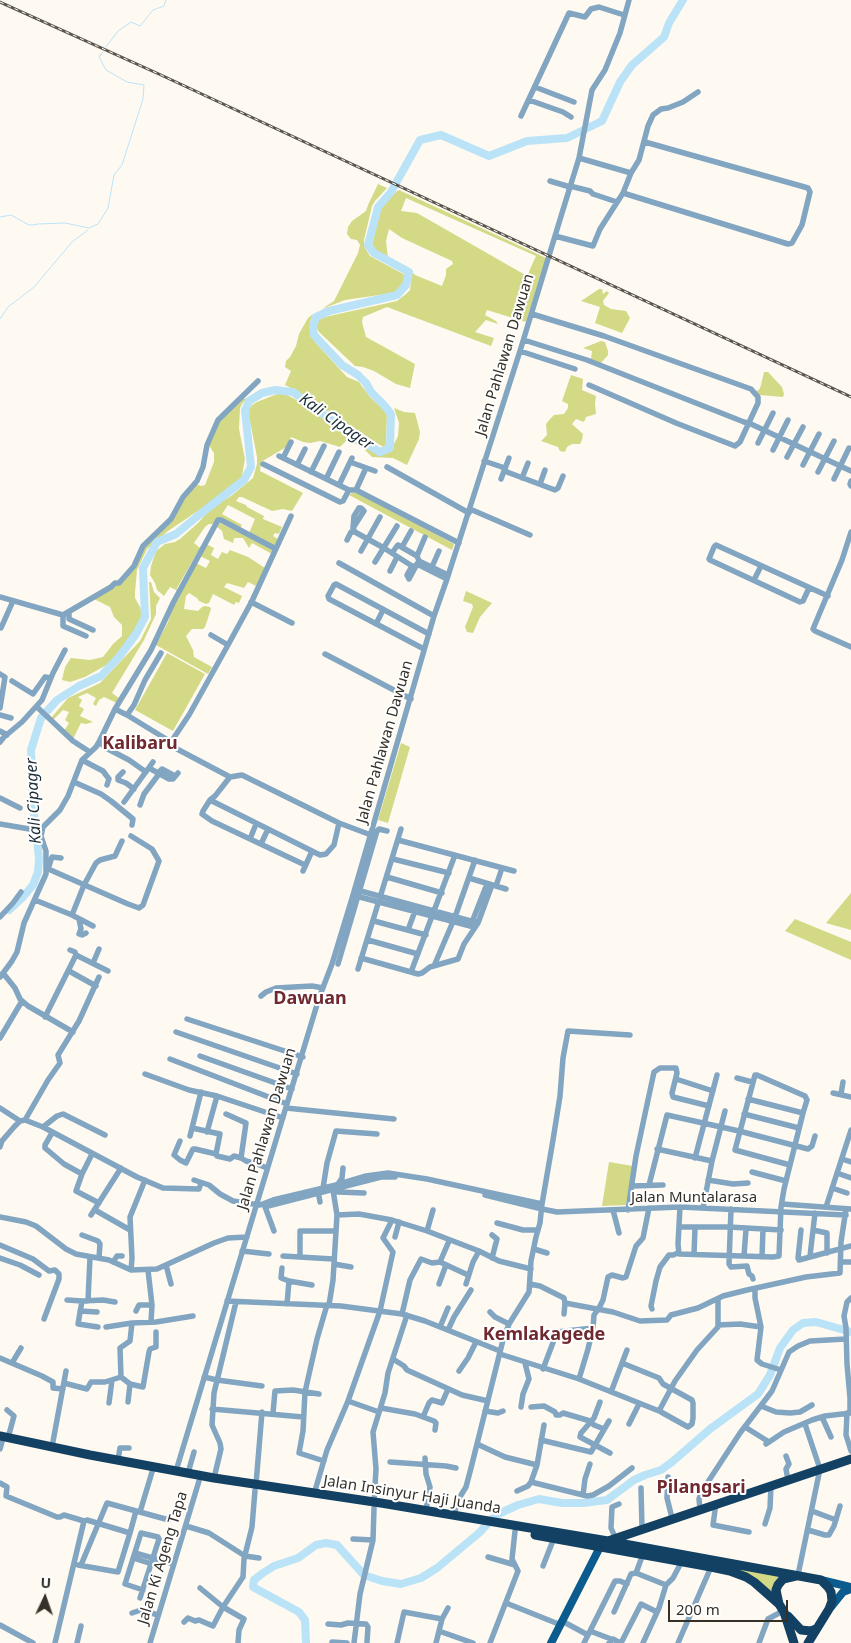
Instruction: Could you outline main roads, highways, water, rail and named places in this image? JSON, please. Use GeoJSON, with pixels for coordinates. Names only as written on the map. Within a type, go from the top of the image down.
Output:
{"type":"FeatureCollection","features":[{"type":"Feature","properties":{"kind":"highway","name":"Jalan Insinyur Haji Juanda"},"geometry":{"type":"LineString","coordinates":[[2,1442],[52,1447],[90,1458]]}},
{"type":"Feature","properties":{"kind":"highway","name":"Jalan Insinyur Haji Juanda"},"geometry":{"type":"LineString","coordinates":[[2,1442],[199,1481],[426,1510],[478,1522]]}},
{"type":"Feature","properties":{"kind":"highway"},"geometry":{"type":"LineString","coordinates":[[614,1543],[642,1528],[851,1459]]}},
{"type":"Feature","properties":{"kind":"highway","name":"Jalan Insinyur Haji Juanda"},"geometry":{"type":"LineString","coordinates":[[104,1461],[118,1460],[255,1487]]}},
{"type":"Feature","properties":{"kind":"highway","name":"Jalan Insinyur Haji Juanda"},"geometry":{"type":"LineString","coordinates":[[287,1492],[314,1494],[531,1531],[614,1543],[821,1580]]}},
{"type":"Feature","properties":{"kind":"highway","name":"Jalan Insinyur Haji Juanda"},"geometry":{"type":"LineString","coordinates":[[496,1525],[514,1531],[531,1531],[554,1538],[600,1547],[614,1543],[643,1554],[730,1571],[754,1582],[782,1609]]}},
{"type":"Feature","properties":{"kind":"highway"},"geometry":{"type":"LineString","coordinates":[[794,1643],[776,1590],[783,1580],[798,1575]]}},
{"type":"Feature","properties":{"kind":"highway"},"geometry":{"type":"LineString","coordinates":[[808,1643],[832,1601],[831,1592],[821,1580]]}},
{"type":"Feature","properties":{"kind":"highway"},"geometry":{"type":"LineString","coordinates":[[782,1609],[801,1630],[811,1631],[816,1629]]}},
{"type":"Feature","properties":{"kind":"main road"},"geometry":{"type":"LineString","coordinates":[[551,1643],[600,1547]]}},
{"type":"Feature","properties":{"kind":"main road"},"geometry":{"type":"LineString","coordinates":[[821,1580],[851,1588]]}},
{"type":"Feature","properties":{"kind":"main road"},"geometry":{"type":"LineString","coordinates":[[829,1609],[843,1592],[851,1588]]}},
{"type":"Feature","properties":{"kind":"waterway"},"geometry":{"type":"LineString","coordinates":[[106,47],[118,31],[131,22],[140,26],[153,10],[164,6],[166,0]]}},
{"type":"Feature","properties":{"kind":"waterway","name":"Kali Cipager"},"geometry":{"type":"LineString","coordinates":[[9,910],[33,885],[38,872],[39,858],[33,805],[31,750],[41,718],[57,700],[79,686],[101,676],[119,657],[136,634],[145,617],[143,568],[157,542],[176,534],[244,480],[251,467],[245,410],[249,401],[262,393],[275,390],[293,392],[349,433],[380,452],[390,448],[391,414],[371,392],[366,383],[358,375],[342,365],[314,335],[313,327],[316,317],[329,311],[397,295],[406,285],[409,272],[374,253],[368,245],[378,207],[391,192],[420,140],[441,135],[489,156],[527,141],[567,138],[602,121],[620,82],[632,65],[664,37],[669,23],[683,0]]}},
{"type":"Feature","properties":{"kind":"waterway"},"geometry":{"type":"LineString","coordinates":[[0,217],[11,215],[29,225],[65,223],[89,228],[98,224],[108,208],[114,175],[122,165],[143,99],[144,85],[127,82],[106,70],[99,57],[103,52]]}},
{"type":"Feature","properties":{"kind":"waterway"},"geometry":{"type":"LineString","coordinates":[[0,319],[8,307],[34,287],[72,242],[88,230]]}},
{"type":"Feature","properties":{"kind":"waterway"},"geometry":{"type":"LineString","coordinates":[[496,1515],[518,1505],[539,1499],[562,1503],[607,1500],[634,1480],[661,1470],[710,1429],[758,1394],[770,1375],[780,1348],[793,1330],[803,1323],[816,1322],[851,1332]]}},
{"type":"Feature","properties":{"kind":"waterway"},"geometry":{"type":"LineString","coordinates":[[306,1643],[305,1620],[299,1612],[253,1587],[254,1580],[263,1573],[274,1566],[298,1558],[316,1545],[326,1543],[337,1545],[364,1575],[382,1581],[401,1584],[421,1578],[437,1568],[479,1533],[492,1519]]}},
{"type":"Feature","properties":{"kind":"railway"},"geometry":{"type":"LineString","coordinates":[[0,2],[161,75],[851,397]]}},
{"type":"Feature","properties":{"kind":"district","name":"Kalibaru"},"geometry":{"type":"Point","coordinates":[140,744]}},
{"type":"Feature","properties":{"kind":"district","name":"Dawuan"},"geometry":{"type":"Point","coordinates":[310,999]}},
{"type":"Feature","properties":{"kind":"district","name":"Kemlakagede"},"geometry":{"type":"Point","coordinates":[544,1335]}},
{"type":"Feature","properties":{"kind":"district","name":"Pilangsari"},"geometry":{"type":"Point","coordinates":[701,1488]}}]}
